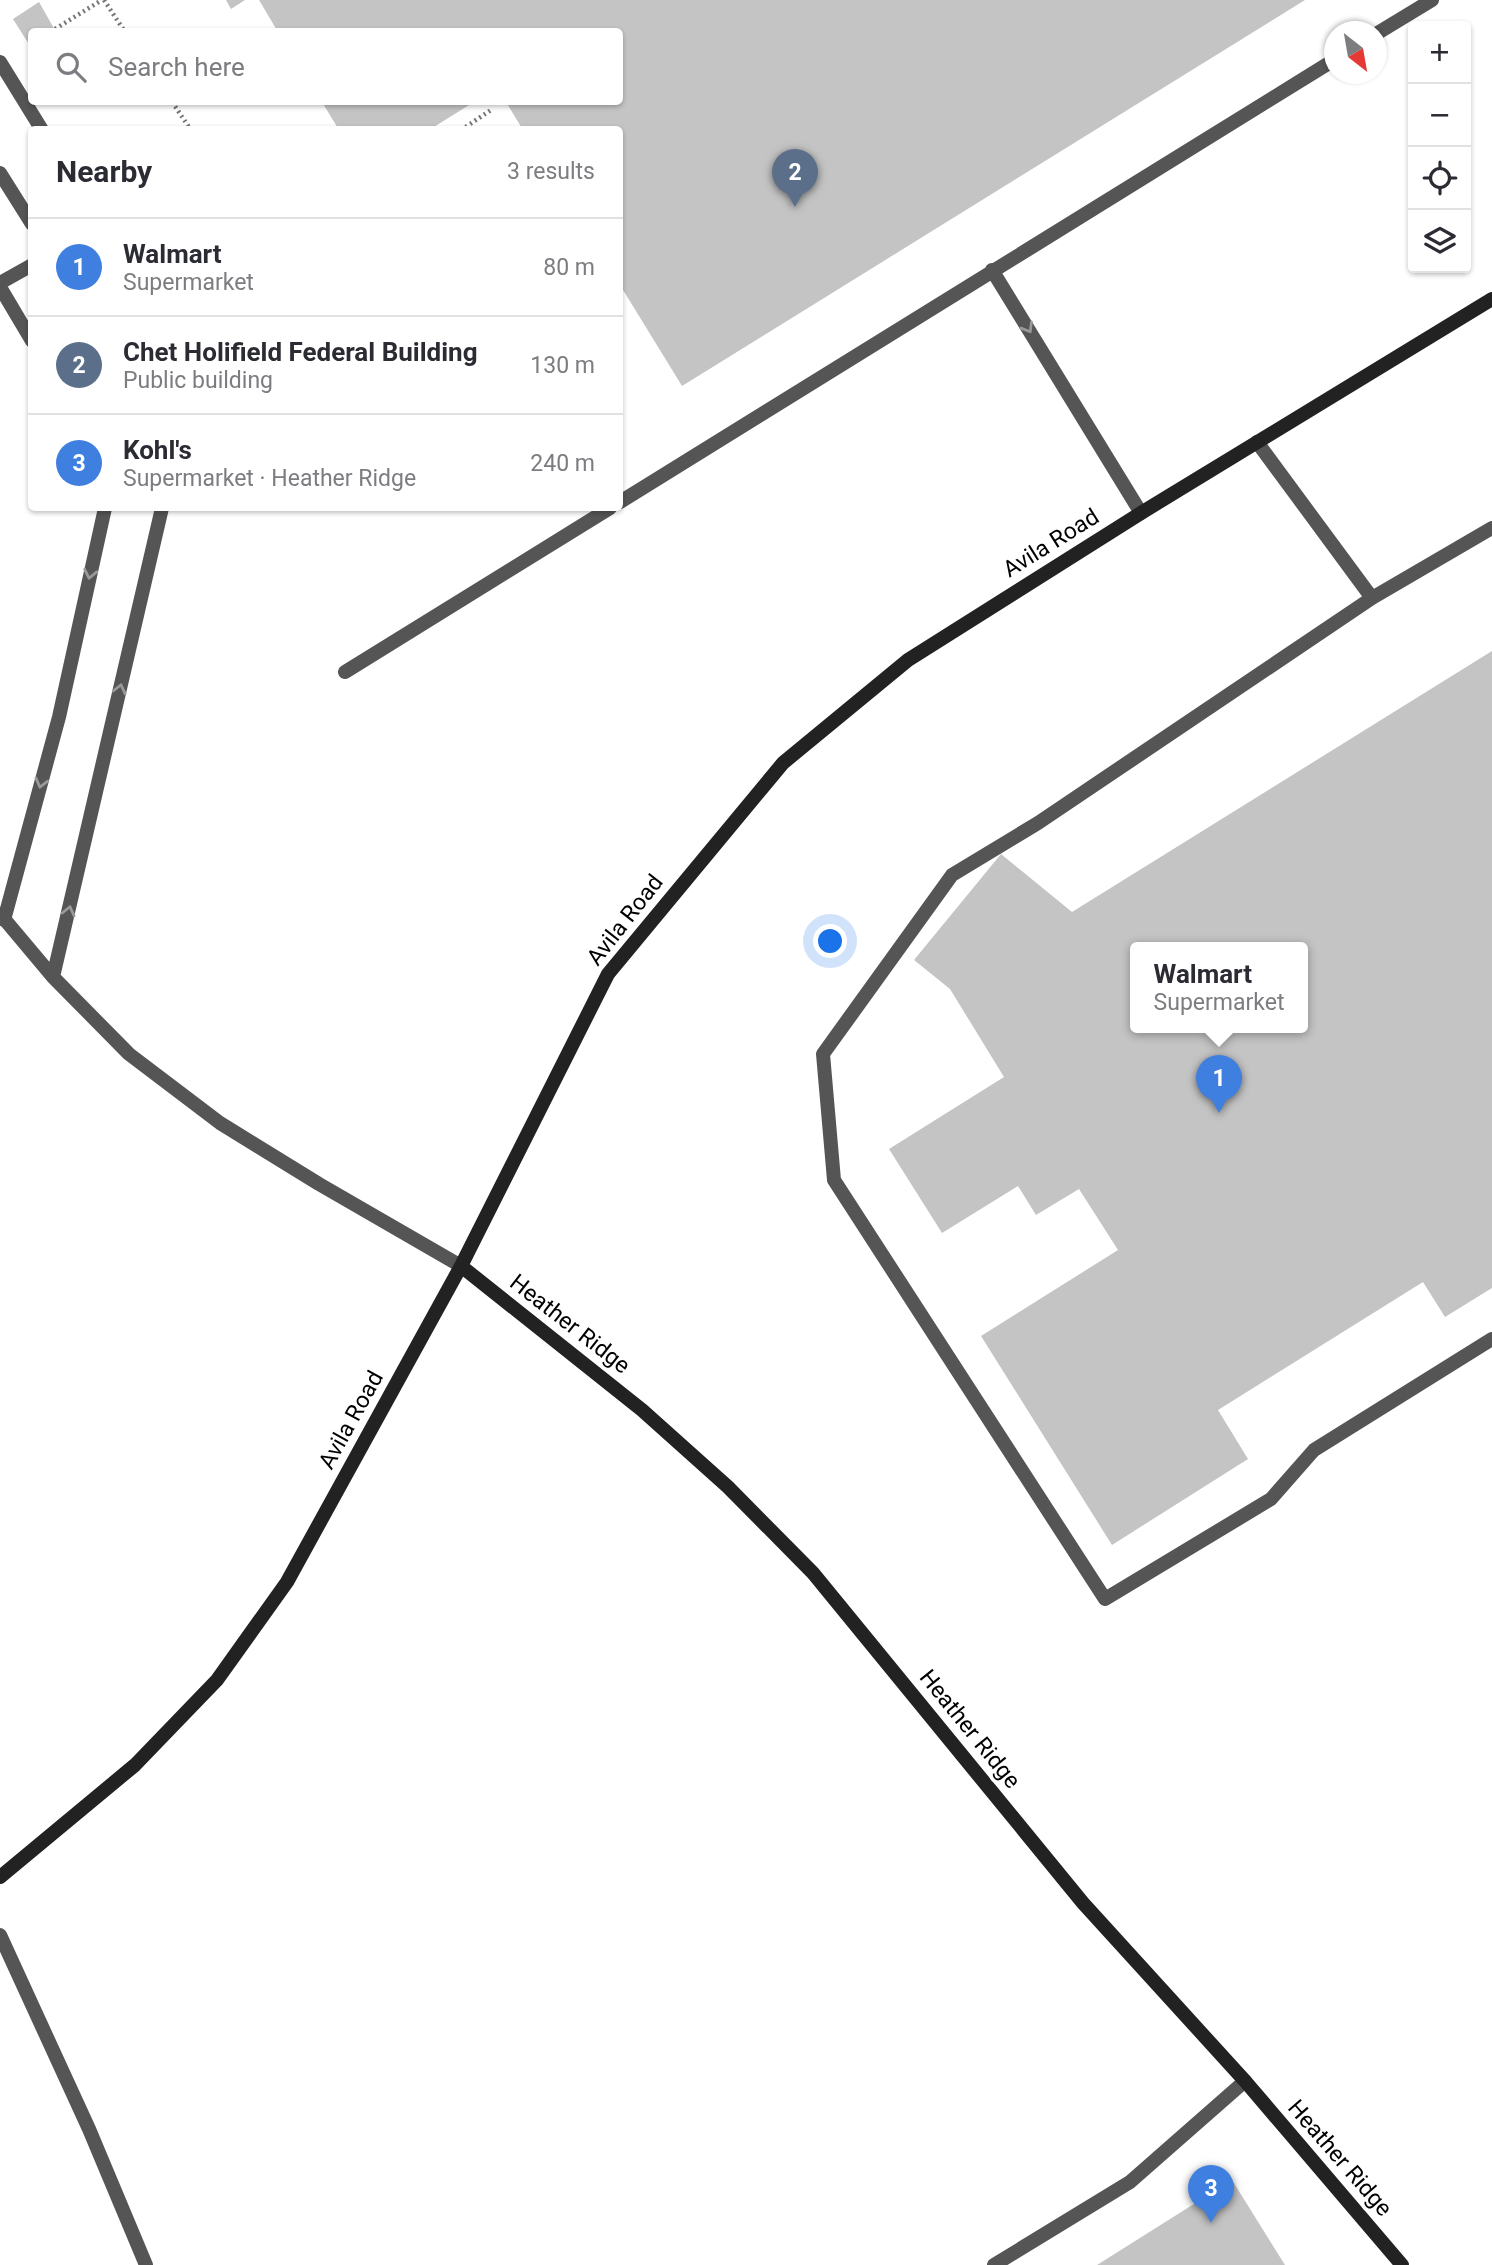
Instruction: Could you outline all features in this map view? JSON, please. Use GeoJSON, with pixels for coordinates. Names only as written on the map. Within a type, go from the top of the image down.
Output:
{"type":"FeatureCollection","features":[{"type":"Feature","properties":{"kind":"main road","name":"Avila Road"},"geometry":{"type":"LineString","coordinates":[[0,1877],[135,1765],[217,1679],[287,1581],[461,1266],[608,974],[783,763],[908,660],[1141,513],[1492,299]]}},
{"type":"Feature","properties":{"kind":"main road","name":"Heather Ridge"},"geometry":{"type":"LineString","coordinates":[[461,1266],[642,1410],[728,1487],[813,1573],[1083,1903],[1245,2081],[1402,2265]]}},
{"type":"Feature","properties":{"kind":"lane"},"geometry":{"type":"LineString","coordinates":[[1387,28],[1432,0]]}},
{"type":"Feature","properties":{"kind":"lane"},"geometry":{"type":"LineString","coordinates":[[0,62],[40,126]]}},
{"type":"Feature","properties":{"kind":"lane"},"geometry":{"type":"LineString","coordinates":[[623,500],[1324,67]]}},
{"type":"Feature","properties":{"kind":"lane"},"geometry":{"type":"LineString","coordinates":[[0,173],[28,218]]}},
{"type":"Feature","properties":{"kind":"lane"},"geometry":{"type":"LineString","coordinates":[[28,268],[0,285],[28,334]]}},
{"type":"Feature","properties":{"kind":"lane"},"geometry":{"type":"LineString","coordinates":[[992,270],[1141,513]]}},
{"type":"Feature","properties":{"kind":"lane"},"geometry":{"type":"LineString","coordinates":[[1257,442],[1372,598]]}},
{"type":"Feature","properties":{"kind":"lane"},"geometry":{"type":"LineString","coordinates":[[104,511],[59,717],[2,917],[53,977],[129,1054],[220,1123],[461,1266]]}},
{"type":"Feature","properties":{"kind":"lane"},"geometry":{"type":"LineString","coordinates":[[53,977],[161,511]]}},
{"type":"Feature","properties":{"kind":"lane"},"geometry":{"type":"LineString","coordinates":[[345,672],[605,511]]}},
{"type":"Feature","properties":{"kind":"lane"},"geometry":{"type":"LineString","coordinates":[[1492,528],[1372,598],[1038,823],[952,875],[822,1054],[834,1180],[1105,1599],[1271,1499],[1314,1450],[1492,1339]]}},
{"type":"Feature","properties":{"kind":"lane"},"geometry":{"type":"LineString","coordinates":[[0,1934],[89,2129],[146,2265]]}},
{"type":"Feature","properties":{"kind":"lane"},"geometry":{"type":"LineString","coordinates":[[994,2265],[1130,2182],[1245,2081]]}},
{"type":"Feature","properties":{"kind":"path"},"geometry":{"type":"LineString","coordinates":[[57,28],[103,0],[122,28]]}},
{"type":"Feature","properties":{"kind":"path"},"geometry":{"type":"LineString","coordinates":[[175,105],[188,126]]}},
{"type":"Feature","properties":{"kind":"path"},"geometry":{"type":"LineString","coordinates":[[467,126],[491,110]]}},
{"type":"Feature","properties":{"kind":"building"},"geometry":{"type":"Polygon","coordinates":[[[226,0],[245,0],[231,9],[226,0]]]}},
{"type":"Feature","properties":{"kind":"building"},"geometry":{"type":"Polygon","coordinates":[[[259,0],[1305,0],[682,386],[623,290],[623,126],[521,126],[508,105],[623,105],[623,28],[276,28],[259,0]]]}},
{"type":"Feature","properties":{"kind":"building"},"geometry":{"type":"Polygon","coordinates":[[[39,2],[54,28],[28,28],[28,43],[13,19],[39,2]]]}},
{"type":"Feature","properties":{"kind":"building"},"geometry":{"type":"Polygon","coordinates":[[[324,105],[469,105],[435,126],[337,126],[324,105]]]}},
{"type":"Feature","properties":{"kind":"building"},"geometry":{"type":"Polygon","coordinates":[[[1492,651],[1492,1288],[1445,1317],[1423,1282],[1218,1410],[1248,1459],[1112,1545],[981,1336],[1118,1250],[1079,1189],[1036,1215],[1018,1186],[942,1233],[889,1149],[1004,1077],[950,989],[914,960],[1001,854],[1072,912],[1492,651]]]}},
{"type":"Feature","properties":{"kind":"building"},"geometry":{"type":"Polygon","coordinates":[[[1232,2180],[1285,2265],[1097,2265],[1232,2180]]]}},
{"type":"Feature","properties":{"kind":"place","name":"Chet Holifield Federal Building"},"geometry":{"type":"Point","coordinates":[795,207]}},
{"type":"Feature","properties":{"kind":"place","name":"Walmart"},"geometry":{"type":"Point","coordinates":[1219,1113]}},
{"type":"Feature","properties":{"kind":"place","name":"Kohl's"},"geometry":{"type":"Point","coordinates":[1211,2223]}}]}
